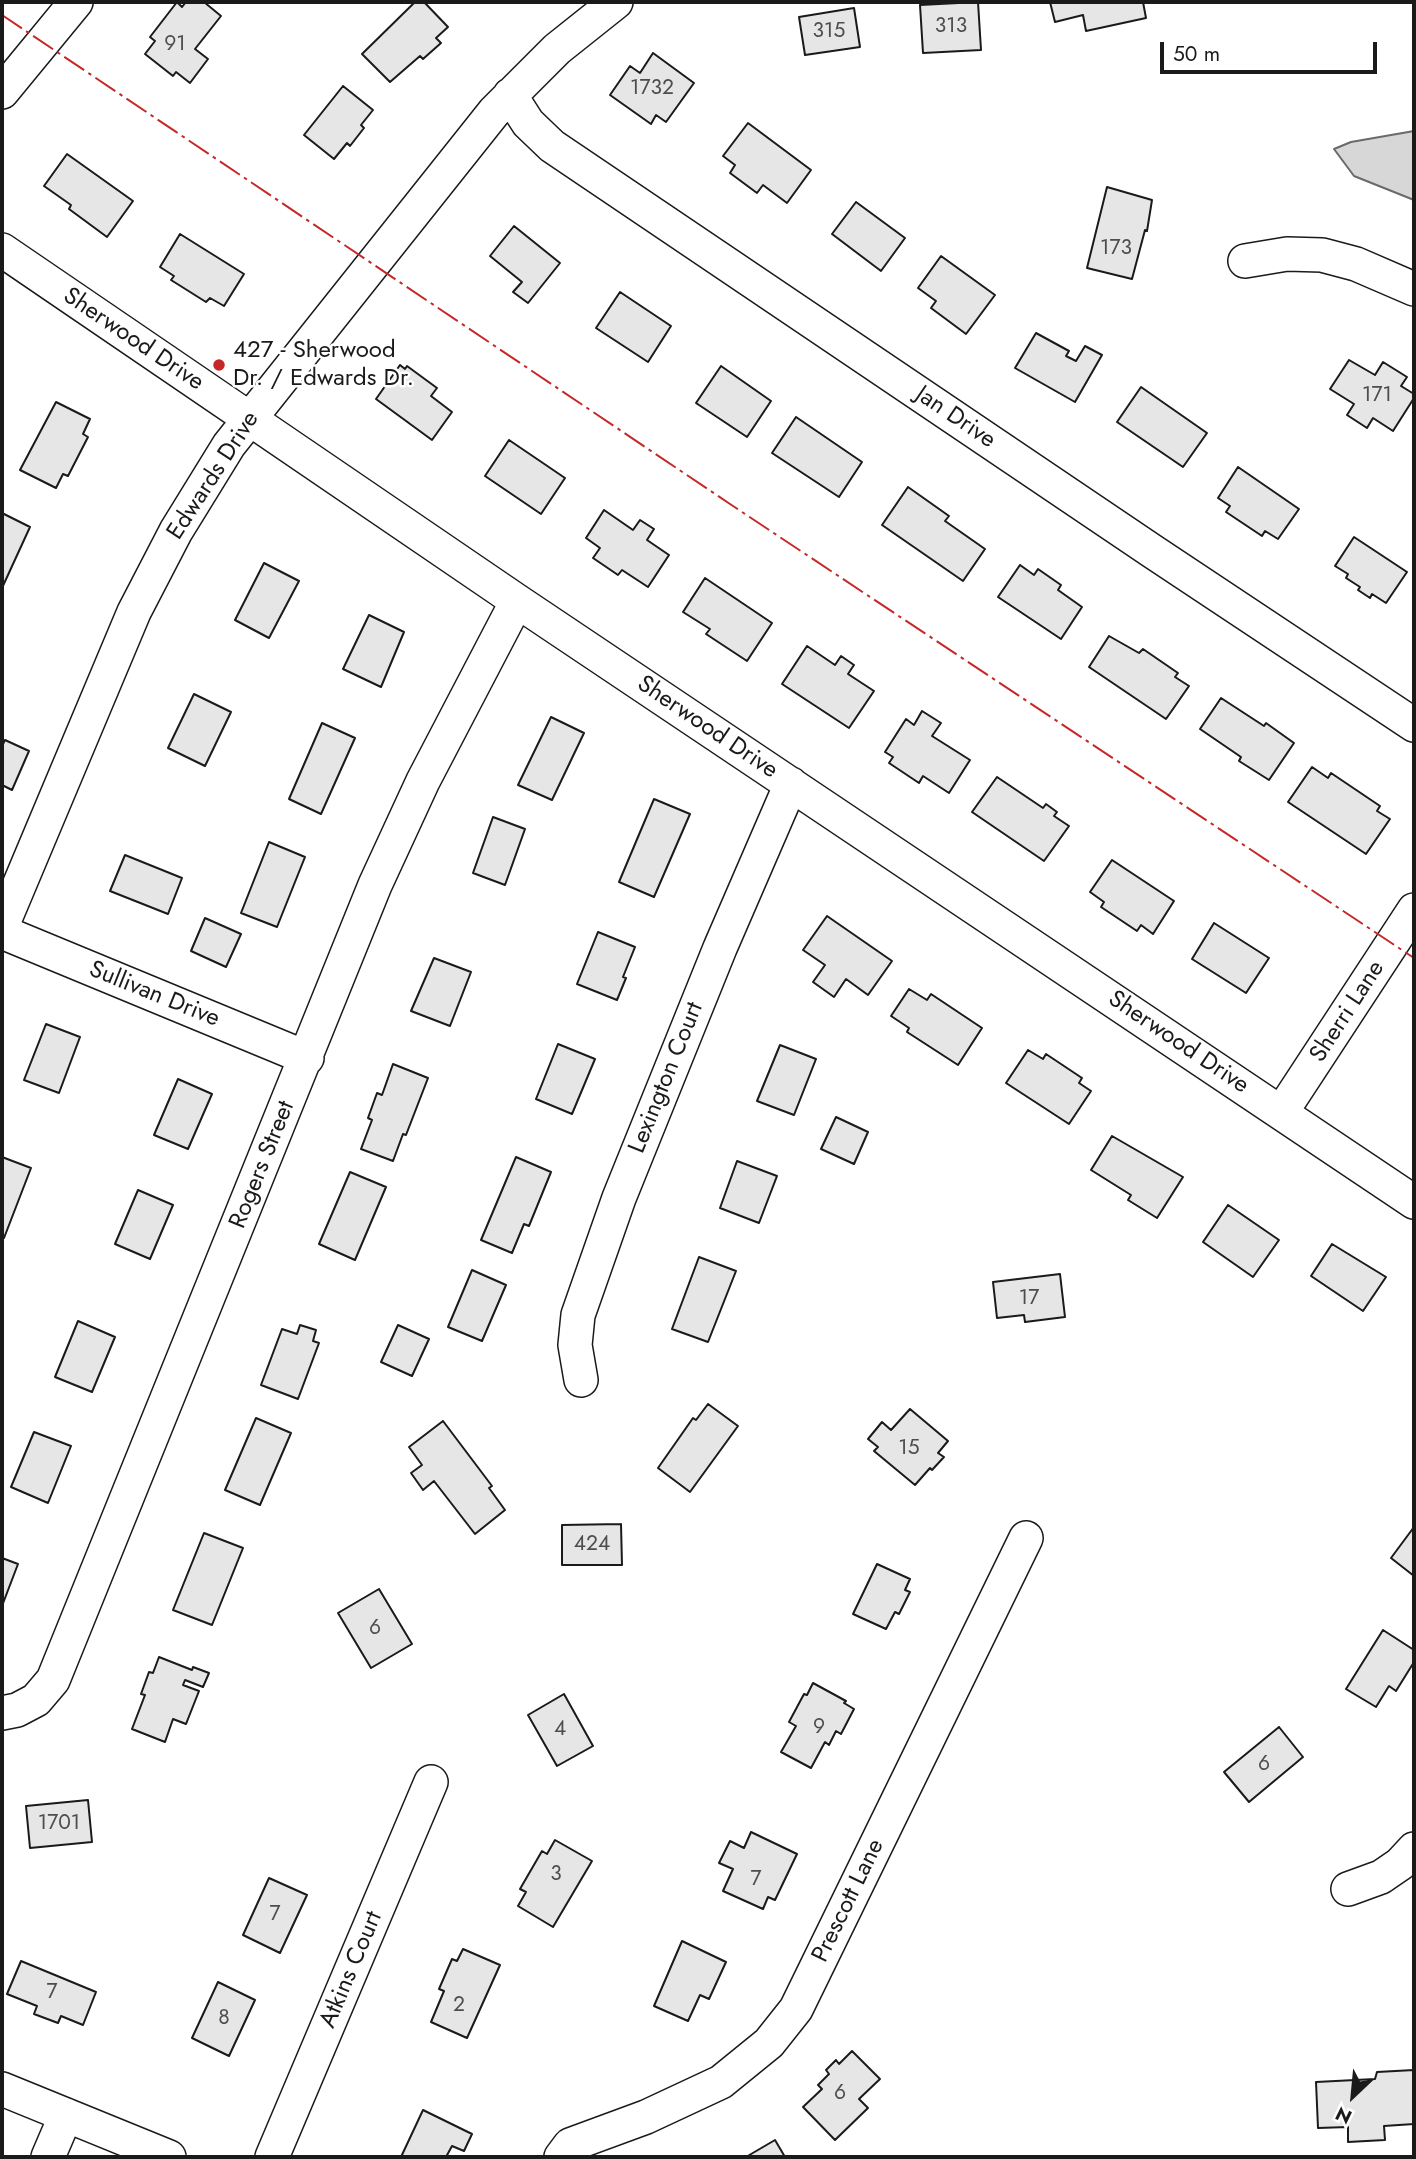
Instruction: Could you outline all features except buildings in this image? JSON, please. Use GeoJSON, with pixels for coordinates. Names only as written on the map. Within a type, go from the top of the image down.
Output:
{"type":"FeatureCollection","features":[{"type":"Feature","properties":{"kind":"street"},"geometry":{"type":"LineString","coordinates":[[2,92],[76,2]]}},
{"type":"Feature","properties":{"kind":"street","name":"Edwards Drive"},"geometry":{"type":"LineString","coordinates":[[2,926],[134,612],[176,531],[229,445],[510,95],[556,49],[616,2]]}},
{"type":"Feature","properties":{"kind":"street","name":"Jan Drive"},"geometry":{"type":"LineString","coordinates":[[510,95],[528,123],[552,146],[1414,725]]}},
{"type":"Feature","properties":{"kind":"street","name":"Sherwood Drive"},"geometry":{"type":"LineString","coordinates":[[2,250],[517,601],[1414,1202]]}},
{"type":"Feature","properties":{"kind":"street"},"geometry":{"type":"LineString","coordinates":[[1245,261],[1287,254],[1322,256],[1356,264],[1414,289]]}},
{"type":"Feature","properties":{"kind":"street","name":"Rogers Street"},"geometry":{"type":"LineString","coordinates":[[2,1713],[17,1710],[36,1700],[53,1680],[375,885],[424,781],[517,601]]}},
{"type":"Feature","properties":{"kind":"street","name":"Lexington Court"},"geometry":{"type":"LineString","coordinates":[[581,1380],[575,1345],[578,1315],[619,1198],[720,948],[791,784]]}},
{"type":"Feature","properties":{"kind":"street","name":"Sherri Lane"},"geometry":{"type":"LineString","coordinates":[[1281,1113],[1414,910]]}},
{"type":"Feature","properties":{"kind":"street","name":"Sullivan Drive"},"geometry":{"type":"LineString","coordinates":[[2,932],[307,1058]]}},
{"type":"Feature","properties":{"kind":"street","name":"Prescott Lane"},"geometry":{"type":"LineString","coordinates":[[561,2157],[570,2144],[646,2117],[721,2082],[769,2043],[796,2009],[1026,1538]]}},
{"type":"Feature","properties":{"kind":"street","name":"Atkins Court"},"geometry":{"type":"LineString","coordinates":[[272,2157],[431,1782]]}},
{"type":"Feature","properties":{"kind":"street"},"geometry":{"type":"LineString","coordinates":[[1348,1889],[1381,1877],[1400,1864],[1414,1849]]}},
{"type":"Feature","properties":{"kind":"street"},"geometry":{"type":"LineString","coordinates":[[2,2089],[169,2157]]}},
{"type":"Feature","properties":{"kind":"street"},"geometry":{"type":"LineString","coordinates":[[48,2157],[66,2115]]}},
{"type":"Feature","properties":{"kind":"shaded area"},"geometry":{"type":"Polygon","coordinates":[[[1414,131],[1414,200],[1354,176],[1334,149],[1351,142],[1414,131]]]}},
{"type":"Feature","properties":{"kind":"power"},"geometry":{"type":"LineString","coordinates":[[2,15],[730,504],[1414,958]]}},
{"type":"Feature","properties":{"kind":"place","name":"427 - Sherwood Dr. / Edwards Dr."},"geometry":{"type":"Point","coordinates":[219,365]}}]}
